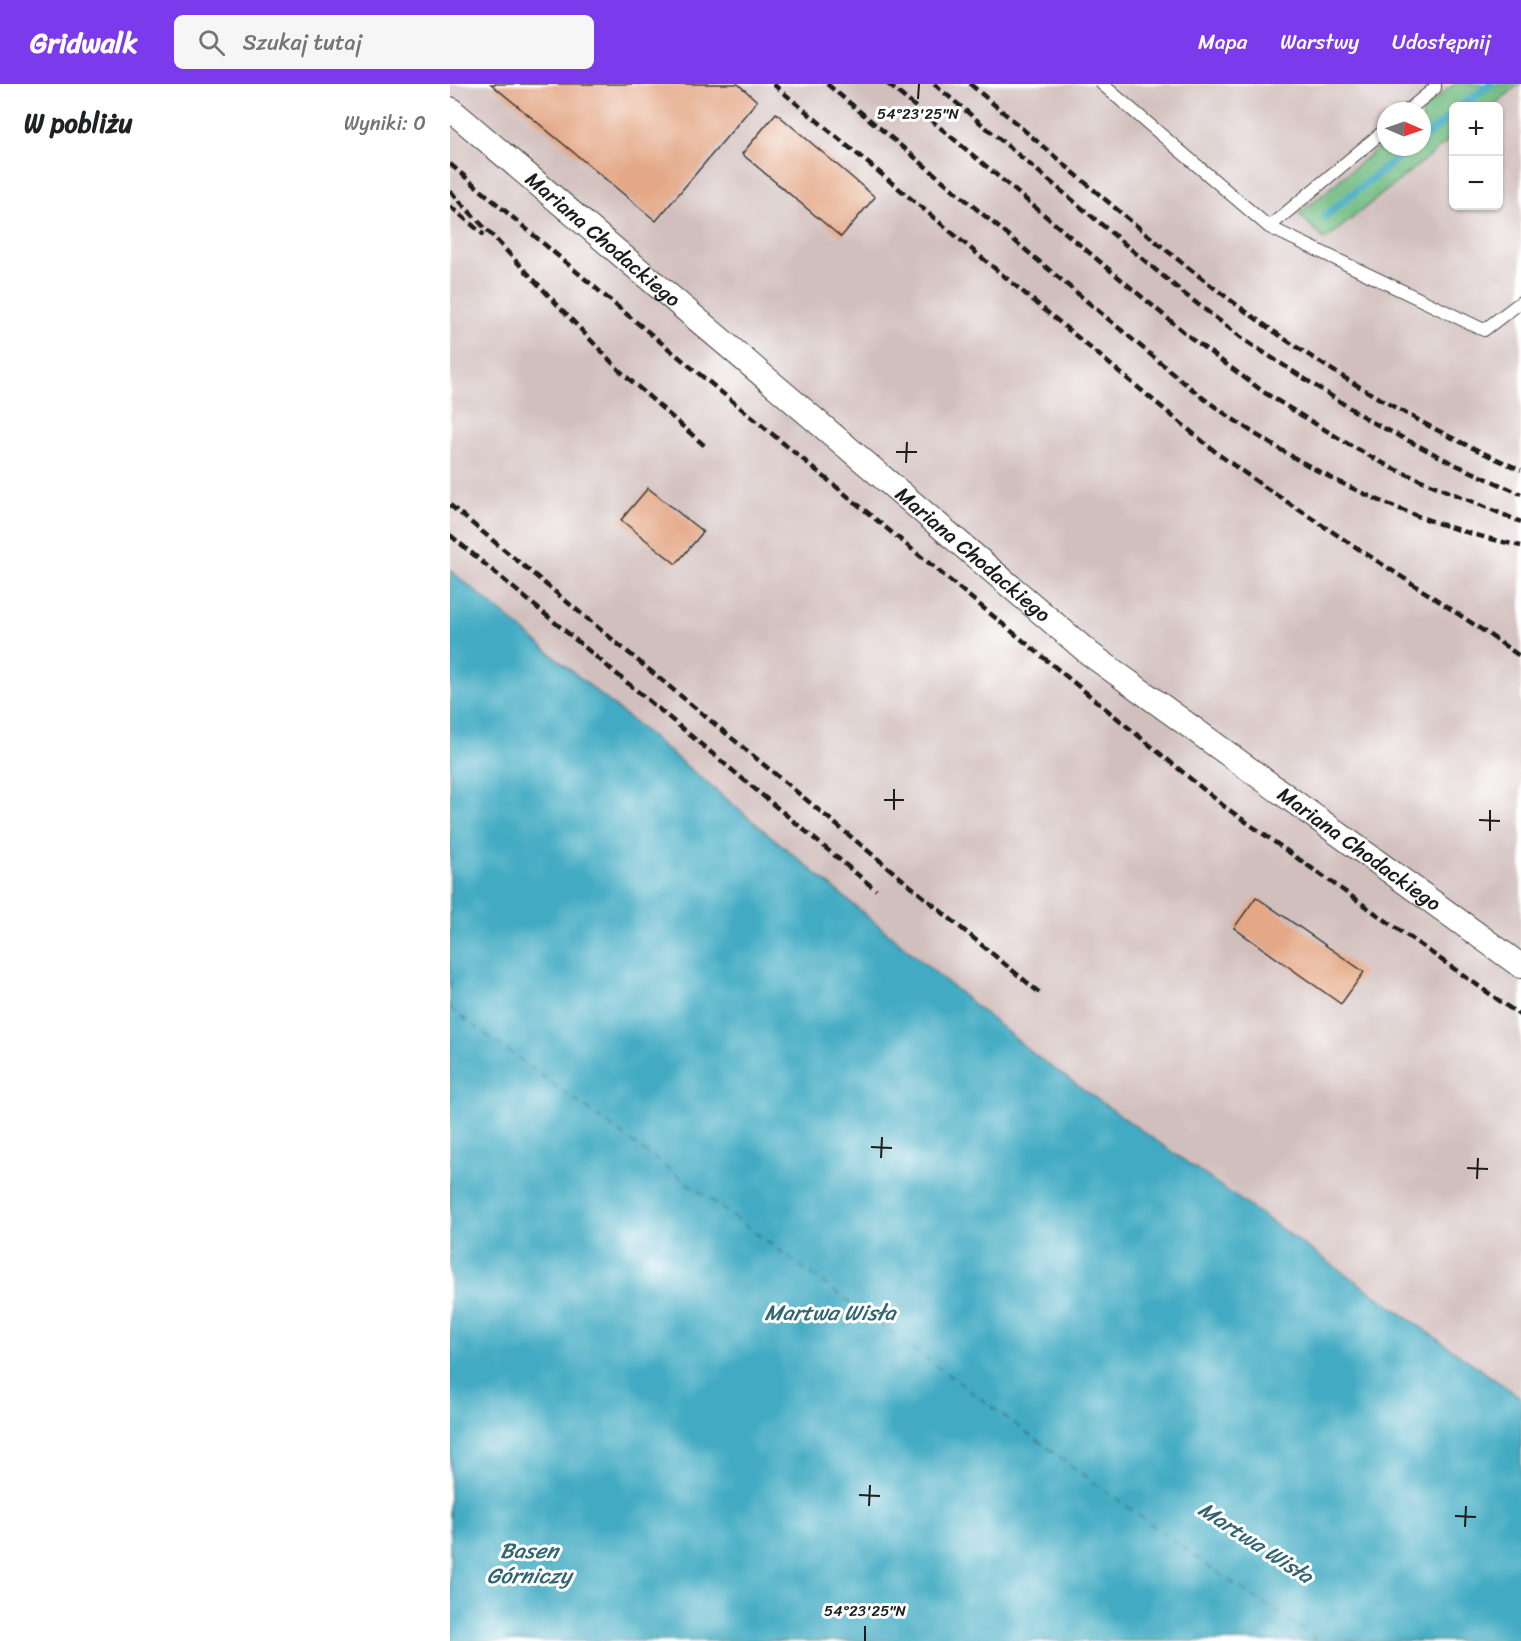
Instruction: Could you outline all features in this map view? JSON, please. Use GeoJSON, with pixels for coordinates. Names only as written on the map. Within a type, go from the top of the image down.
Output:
{"type":"FeatureCollection","features":[{"type":"Feature","properties":{"kind":"street","name":"Mariana Chodackiego"},"geometry":{"type":"LineString","coordinates":[[450,109],[1090,654],[1521,966]]}},
{"type":"Feature","properties":{"kind":"lane"},"geometry":{"type":"LineString","coordinates":[[1102,84],[1269,227],[1484,330],[1521,302]]}},
{"type":"Feature","properties":{"kind":"lane"},"geometry":{"type":"LineString","coordinates":[[1418,102],[1435,88],[1435,84]]}},
{"type":"Feature","properties":{"kind":"lane"},"geometry":{"type":"LineString","coordinates":[[1269,227],[1377,137]]}},
{"type":"Feature","properties":{"kind":"shaded area"},"geometry":{"type":"Polygon","coordinates":[[[450,84],[1521,84],[1521,1398],[1036,1056],[450,570],[450,84]]]}},
{"type":"Feature","properties":{"kind":"green space"},"geometry":{"type":"Polygon","coordinates":[[[1454,84],[1520,84],[1497,102],[1449,102],[1449,140],[1431,155],[1431,103],[1454,84]]]}},
{"type":"Feature","properties":{"kind":"green space"},"geometry":{"type":"Polygon","coordinates":[[[1377,149],[1377,156],[1429,156],[1325,240],[1299,214],[1377,149]]]}},
{"type":"Feature","properties":{"kind":"water","name":"Martwa Wisła"},"geometry":{"type":"Polygon","coordinates":[[[450,570],[1036,1056],[1521,1398],[1521,1641],[450,1641],[450,570]]]}},
{"type":"Feature","properties":{"kind":"building"},"geometry":{"type":"Polygon","coordinates":[[[491,84],[738,84],[757,101],[656,221],[491,84]]]}},
{"type":"Feature","properties":{"kind":"building"},"geometry":{"type":"Polygon","coordinates":[[[776,113],[875,197],[841,237],[742,154],[776,113]]]}},
{"type":"Feature","properties":{"kind":"building"},"geometry":{"type":"Polygon","coordinates":[[[648,488],[703,532],[676,564],[621,520],[648,488]]]}},
{"type":"Feature","properties":{"kind":"building"},"geometry":{"type":"Polygon","coordinates":[[[1256,897],[1364,972],[1341,1004],[1234,928],[1256,897]]]}},
{"type":"Feature","properties":{"kind":"waterway"},"geometry":{"type":"LineString","coordinates":[[1467,102],[1490,84]]}},
{"type":"Feature","properties":{"kind":"waterway"},"geometry":{"type":"LineString","coordinates":[[1431,132],[1449,117]]}},
{"type":"Feature","properties":{"kind":"waterway"},"geometry":{"type":"LineString","coordinates":[[1325,216],[1400,156]]}},
{"type":"Feature","properties":{"kind":"ferry route"},"geometry":{"type":"LineString","coordinates":[[450,1008],[1212,1569],[1320,1641]]}},
{"type":"Feature","properties":{"kind":"railway"},"geometry":{"type":"LineString","coordinates":[[773,84],[1218,454],[1521,657]]}},
{"type":"Feature","properties":{"kind":"railway"},"geometry":{"type":"LineString","coordinates":[[827,84],[1199,395],[1236,421],[1312,468],[1393,506],[1435,522],[1521,546]]}},
{"type":"Feature","properties":{"kind":"railway"},"geometry":{"type":"LineString","coordinates":[[888,84],[1191,338],[1265,393],[1392,468],[1521,522]]}},
{"type":"Feature","properties":{"kind":"railway"},"geometry":{"type":"LineString","coordinates":[[934,84],[1182,292],[1246,341],[1370,421],[1454,464],[1521,494]]}},
{"type":"Feature","properties":{"kind":"railway"},"geometry":{"type":"LineString","coordinates":[[970,84],[1157,242],[1256,319],[1328,368],[1404,412],[1442,433],[1521,470]]}},
{"type":"Feature","properties":{"kind":"railway"},"geometry":{"type":"LineString","coordinates":[[450,164],[618,307],[1225,807],[1521,1016]]}},
{"type":"Feature","properties":{"kind":"railway"},"geometry":{"type":"LineString","coordinates":[[450,191],[620,371],[706,447]]}},
{"type":"Feature","properties":{"kind":"railway"},"geometry":{"type":"LineString","coordinates":[[450,206],[484,235]]}},
{"type":"Feature","properties":{"kind":"railway"},"geometry":{"type":"LineString","coordinates":[[450,505],[1041,994]]}},
{"type":"Feature","properties":{"kind":"railway"},"geometry":{"type":"LineString","coordinates":[[450,535],[876,890]]}},
{"type":"Feature","properties":{"kind":"water label","name":"Basen Górniczy"},"geometry":{"type":"Point","coordinates":[529,1562]}}]}
